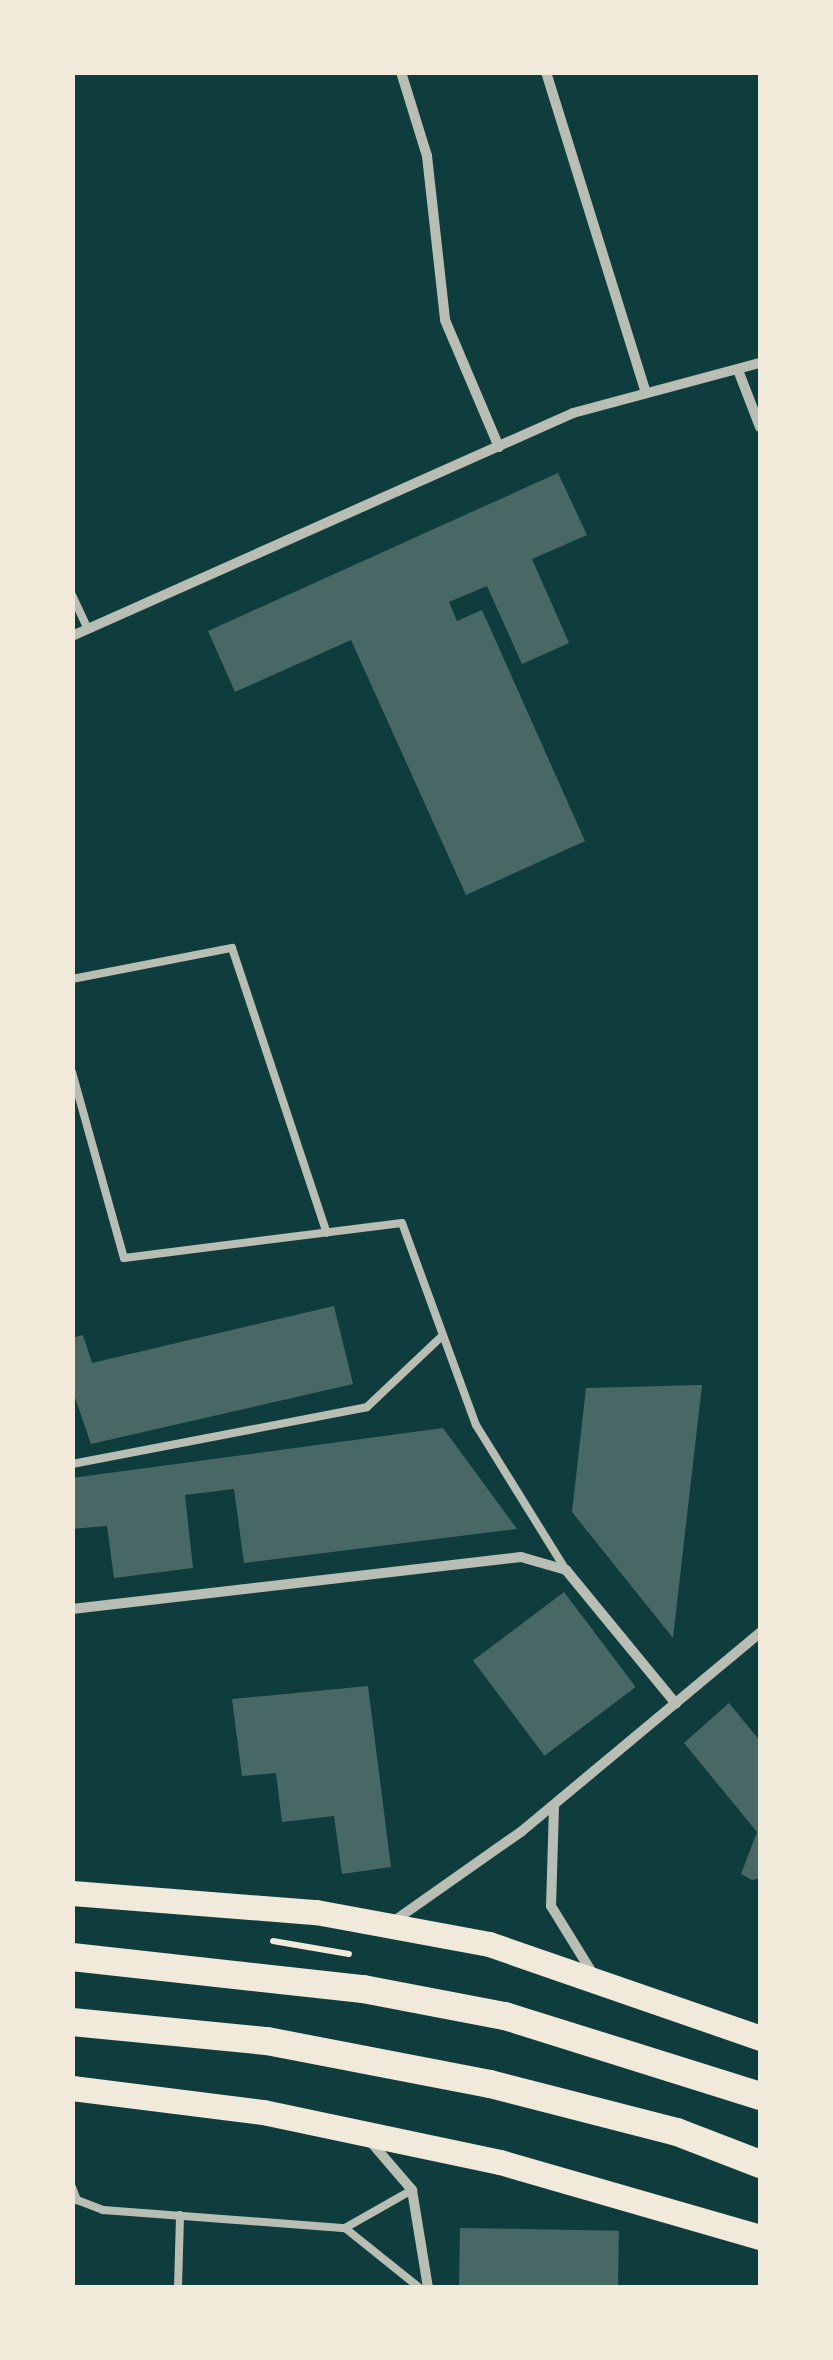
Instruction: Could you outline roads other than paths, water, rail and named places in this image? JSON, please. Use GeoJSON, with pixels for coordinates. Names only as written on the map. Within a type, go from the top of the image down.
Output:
{"type":"FeatureCollection","features":[{"type":"Feature","properties":{"kind":"highway"},"geometry":{"type":"LineString","coordinates":[[72,1957],[363,1989],[505,2016],[760,2096]]}},
{"type":"Feature","properties":{"kind":"highway"},"geometry":{"type":"LineString","coordinates":[[72,2022],[267,2042],[490,2084],[677,2132],[760,2164]]}},
{"type":"Feature","properties":{"kind":"main road"},"geometry":{"type":"LineString","coordinates":[[72,1893],[389,1924],[596,1978],[760,2038]]}},
{"type":"Feature","properties":{"kind":"main road"},"geometry":{"type":"LineString","coordinates":[[72,2088],[365,2134],[586,2181],[760,2237]]}},
{"type":"Feature","properties":{"kind":"street"},"geometry":{"type":"LineString","coordinates":[[401,72],[427,156],[445,320],[499,447]]}},
{"type":"Feature","properties":{"kind":"street"},"geometry":{"type":"LineString","coordinates":[[546,72],[645,390]]}},
{"type":"Feature","properties":{"kind":"street"},"geometry":{"type":"LineString","coordinates":[[72,636],[499,447],[645,390],[760,363]]}},
{"type":"Feature","properties":{"kind":"street"},"geometry":{"type":"LineString","coordinates":[[738,370],[760,427]]}},
{"type":"Feature","properties":{"kind":"street"},"geometry":{"type":"LineString","coordinates":[[72,1610],[521,1557],[566,1570],[676,1704]]}},
{"type":"Feature","properties":{"kind":"street"},"geometry":{"type":"LineString","coordinates":[[389,1924],[554,1805],[760,1633]]}},
{"type":"Feature","properties":{"kind":"street"},"geometry":{"type":"LineString","coordinates":[[554,1805],[551,1906],[596,1978]]}},
{"type":"Feature","properties":{"kind":"street"},"geometry":{"type":"LineString","coordinates":[[365,2134],[412,2190],[428,2288]]}},
{"type":"Feature","properties":{"kind":"lane"},"geometry":{"type":"LineString","coordinates":[[72,595],[88,629]]}},
{"type":"Feature","properties":{"kind":"lane"},"geometry":{"type":"LineString","coordinates":[[72,979],[232,948],[327,1233]]}},
{"type":"Feature","properties":{"kind":"lane"},"geometry":{"type":"LineString","coordinates":[[72,1072],[124,1258],[402,1223],[440,1337],[476,1425],[566,1570]]}},
{"type":"Feature","properties":{"kind":"lane"},"geometry":{"type":"LineString","coordinates":[[72,1464],[367,1408],[440,1337]]}},
{"type":"Feature","properties":{"kind":"lane"},"geometry":{"type":"LineString","coordinates":[[72,2186],[77,2200],[103,2210],[345,2228],[412,2190]]}},
{"type":"Feature","properties":{"kind":"lane"},"geometry":{"type":"LineString","coordinates":[[178,2288],[180,2215]]}},
{"type":"Feature","properties":{"kind":"lane"},"geometry":{"type":"LineString","coordinates":[[345,2228],[420,2288]]}}]}
